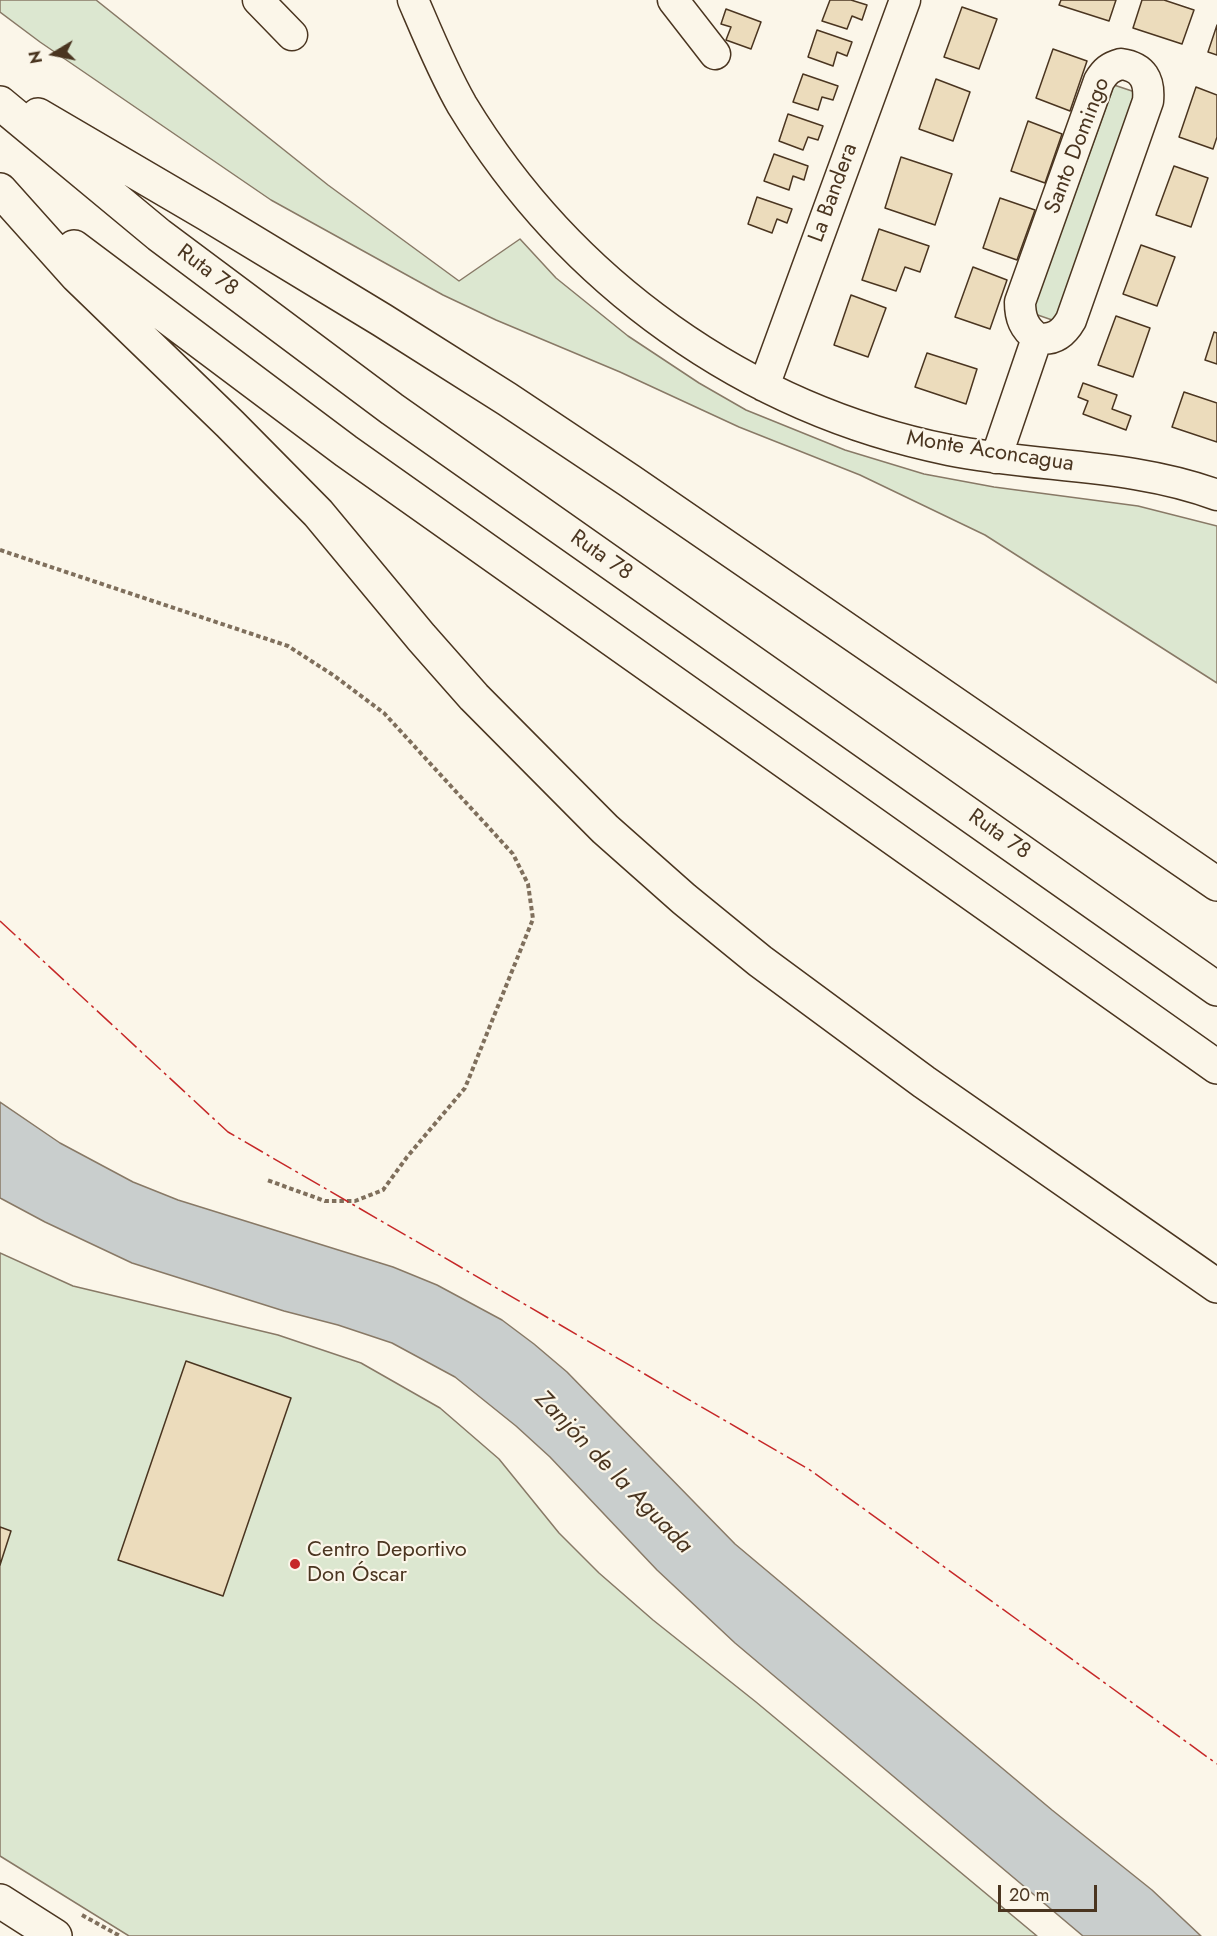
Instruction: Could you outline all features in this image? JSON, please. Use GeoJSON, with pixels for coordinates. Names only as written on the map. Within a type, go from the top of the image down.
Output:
{"type":"FeatureCollection","features":[{"type":"Feature","properties":{"kind":"main road"},"geometry":{"type":"LineString","coordinates":[[0,93],[207,214],[507,399],[1217,884]]}},
{"type":"Feature","properties":{"kind":"main road","name":"Ruta 78"},"geometry":{"type":"LineString","coordinates":[[0,103],[159,235],[392,409],[1217,988]]}},
{"type":"Feature","properties":{"kind":"main road"},"geometry":{"type":"LineString","coordinates":[[0,189],[108,275],[346,451],[1217,1067]]}},
{"type":"Feature","properties":{"kind":"main road"},"geometry":{"type":"LineString","coordinates":[[0,189],[77,276],[246,439],[318,513],[474,697],[605,828],[684,899],[760,961],[924,1082],[1217,1286]]}},
{"type":"Feature","properties":{"kind":"main road"},"geometry":{"type":"LineString","coordinates":[[0,1901],[55,1936]]}},
{"type":"Feature","properties":{"kind":"street"},"geometry":{"type":"LineString","coordinates":[[258,0],[292,35]]}},
{"type":"Feature","properties":{"kind":"street","name":"Monte Aconcagua"},"geometry":{"type":"LineString","coordinates":[[413,0],[462,104],[497,156],[528,196],[578,251],[630,300],[717,361],[764,386],[857,426],[917,443],[996,458],[1091,468],[1167,480],[1217,495]]}},
{"type":"Feature","properties":{"kind":"street"},"geometry":{"type":"LineString","coordinates":[[673,0],[715,54]]}},
{"type":"Feature","properties":{"kind":"street","name":"La Bandera"},"geometry":{"type":"LineString","coordinates":[[764,386],[905,0]]}},
{"type":"Feature","properties":{"kind":"street","name":"Santo Domingo"},"geometry":{"type":"LineString","coordinates":[[1121,64],[1132,65],[1146,80],[1149,90],[1148,101],[1071,320],[1058,336],[1051,339],[1037,338],[1024,325],[1020,314],[1020,302],[1099,81],[1112,67],[1121,64]]}},
{"type":"Feature","properties":{"kind":"street"},"geometry":{"type":"LineString","coordinates":[[996,458],[1037,338]]}},
{"type":"Feature","properties":{"kind":"path"},"geometry":{"type":"LineString","coordinates":[[0,550],[288,646],[333,675],[384,713],[513,854],[528,884],[533,919],[465,1089],[407,1157],[383,1190],[355,1201],[325,1201],[267,1180]]}},
{"type":"Feature","properties":{"kind":"green space"},"geometry":{"type":"Polygon","coordinates":[[[0,0],[96,0],[328,185],[459,281],[520,239],[556,278],[628,336],[699,383],[746,410],[845,450],[924,474],[994,487],[1138,506],[1217,526],[1217,683],[985,535],[860,475],[739,427],[620,372],[496,320],[443,295],[271,200],[40,42],[0,12],[0,0]]]}},
{"type":"Feature","properties":{"kind":"green space"},"geometry":{"type":"Polygon","coordinates":[[[1114,85],[1138,93],[1055,321],[1032,313],[1114,85]]]}},
{"type":"Feature","properties":{"kind":"green space","name":"Centro Deportivo Don Óscar"},"geometry":{"type":"Polygon","coordinates":[[[0,1253],[73,1286],[278,1335],[361,1363],[440,1408],[499,1459],[559,1533],[599,1573],[1037,1936],[129,1936],[0,1856],[0,1253]]]}},
{"type":"Feature","properties":{"kind":"water","name":"Zanjón de la Aguada"},"geometry":{"type":"Polygon","coordinates":[[[0,1102],[60,1143],[133,1182],[178,1200],[393,1267],[437,1285],[502,1320],[567,1372],[735,1544],[1052,1810],[1152,1890],[1201,1936],[1083,1936],[735,1643],[657,1570],[550,1457],[516,1426],[455,1377],[392,1343],[132,1263],[0,1198],[0,1102]]]}},
{"type":"Feature","properties":{"kind":"building"},"geometry":{"type":"Polygon","coordinates":[[[830,0],[851,0],[867,5],[862,20],[852,16],[847,29],[822,21],[830,0]]]}},
{"type":"Feature","properties":{"kind":"building"},"geometry":{"type":"Polygon","coordinates":[[[1061,0],[1116,0],[1109,21],[1059,5],[1061,0]]]}},
{"type":"Feature","properties":{"kind":"building"},"geometry":{"type":"Polygon","coordinates":[[[1142,0],[1164,0],[1194,10],[1182,44],[1133,28],[1142,0]]]}},
{"type":"Feature","properties":{"kind":"building"},"geometry":{"type":"Polygon","coordinates":[[[962,7],[997,19],[979,69],[944,57],[962,7]]]}},
{"type":"Feature","properties":{"kind":"building"},"geometry":{"type":"Polygon","coordinates":[[[726,9],[761,22],[751,49],[726,40],[731,27],[721,24],[726,9]]]}},
{"type":"Feature","properties":{"kind":"building"},"geometry":{"type":"Polygon","coordinates":[[[1217,25],[1217,55],[1208,52],[1217,25]]]}},
{"type":"Feature","properties":{"kind":"building"},"geometry":{"type":"Polygon","coordinates":[[[817,30],[852,42],[847,56],[837,52],[833,66],[808,57],[817,30]]]}},
{"type":"Feature","properties":{"kind":"building"},"geometry":{"type":"Polygon","coordinates":[[[1053,49],[1087,61],[1070,111],[1036,98],[1053,49]]]}},
{"type":"Feature","properties":{"kind":"building"},"geometry":{"type":"Polygon","coordinates":[[[803,74],[838,86],[833,100],[822,97],[818,110],[793,102],[803,74]]]}},
{"type":"Feature","properties":{"kind":"building"},"geometry":{"type":"Polygon","coordinates":[[[936,79],[970,92],[953,141],[919,129],[936,79]]]}},
{"type":"Feature","properties":{"kind":"building"},"geometry":{"type":"Polygon","coordinates":[[[1196,87],[1217,95],[1217,137],[1213,149],[1179,137],[1196,87]]]}},
{"type":"Feature","properties":{"kind":"building"},"geometry":{"type":"Polygon","coordinates":[[[788,114],[823,126],[818,140],[808,137],[803,150],[779,141],[788,114]]]}},
{"type":"Feature","properties":{"kind":"building"},"geometry":{"type":"Polygon","coordinates":[[[1028,121],[1062,134],[1045,183],[1011,171],[1028,121]]]}},
{"type":"Feature","properties":{"kind":"building"},"geometry":{"type":"Polygon","coordinates":[[[774,154],[808,166],[804,180],[793,176],[789,190],[764,181],[774,154]]]}},
{"type":"Feature","properties":{"kind":"building"},"geometry":{"type":"Polygon","coordinates":[[[901,157],[952,174],[935,225],[885,208],[901,157]]]}},
{"type":"Feature","properties":{"kind":"building"},"geometry":{"type":"Polygon","coordinates":[[[1174,166],[1208,178],[1191,227],[1156,215],[1174,166]]]}},
{"type":"Feature","properties":{"kind":"building"},"geometry":{"type":"Polygon","coordinates":[[[757,197],[792,209],[787,223],[777,219],[772,233],[748,224],[757,197]]]}},
{"type":"Feature","properties":{"kind":"building"},"geometry":{"type":"Polygon","coordinates":[[[1000,198],[1035,210],[1017,260],[983,248],[1000,198]]]}},
{"type":"Feature","properties":{"kind":"building"},"geometry":{"type":"Polygon","coordinates":[[[879,229],[929,246],[920,272],[905,267],[896,291],[862,280],[879,229]]]}},
{"type":"Feature","properties":{"kind":"building"},"geometry":{"type":"Polygon","coordinates":[[[1141,245],[1175,257],[1157,306],[1123,294],[1141,245]]]}},
{"type":"Feature","properties":{"kind":"building"},"geometry":{"type":"Polygon","coordinates":[[[973,267],[1007,280],[990,329],[955,317],[973,267]]]}},
{"type":"Feature","properties":{"kind":"building"},"geometry":{"type":"Polygon","coordinates":[[[851,295],[886,308],[868,357],[834,345],[851,295]]]}},
{"type":"Feature","properties":{"kind":"building"},"geometry":{"type":"Polygon","coordinates":[[[1116,316],[1150,328],[1133,377],[1098,365],[1116,316]]]}},
{"type":"Feature","properties":{"kind":"building"},"geometry":{"type":"Polygon","coordinates":[[[1214,332],[1217,333],[1217,364],[1205,360],[1214,332]]]}},
{"type":"Feature","properties":{"kind":"building"},"geometry":{"type":"Polygon","coordinates":[[[927,353],[977,369],[966,404],[915,387],[927,353]]]}},
{"type":"Feature","properties":{"kind":"building"},"geometry":{"type":"Polygon","coordinates":[[[1083,383],[1117,395],[1112,409],[1131,416],[1126,430],[1083,414],[1088,401],[1078,397],[1083,383]]]}},
{"type":"Feature","properties":{"kind":"building"},"geometry":{"type":"Polygon","coordinates":[[[1184,392],[1217,403],[1217,442],[1172,427],[1184,392]]]}},
{"type":"Feature","properties":{"kind":"building"},"geometry":{"type":"Polygon","coordinates":[[[186,1361],[291,1398],[223,1596],[118,1560],[186,1361]]]}},
{"type":"Feature","properties":{"kind":"building"},"geometry":{"type":"Polygon","coordinates":[[[0,1527],[11,1531],[0,1565],[0,1527]]]}},
{"type":"Feature","properties":{"kind":"power"},"geometry":{"type":"LineString","coordinates":[[0,921],[228,1132],[810,1470],[1217,1764]]}},
{"type":"Feature","properties":{"kind":"place","name":"Centro Deportivo Don Óscar"},"geometry":{"type":"Point","coordinates":[295,1564]}}]}
